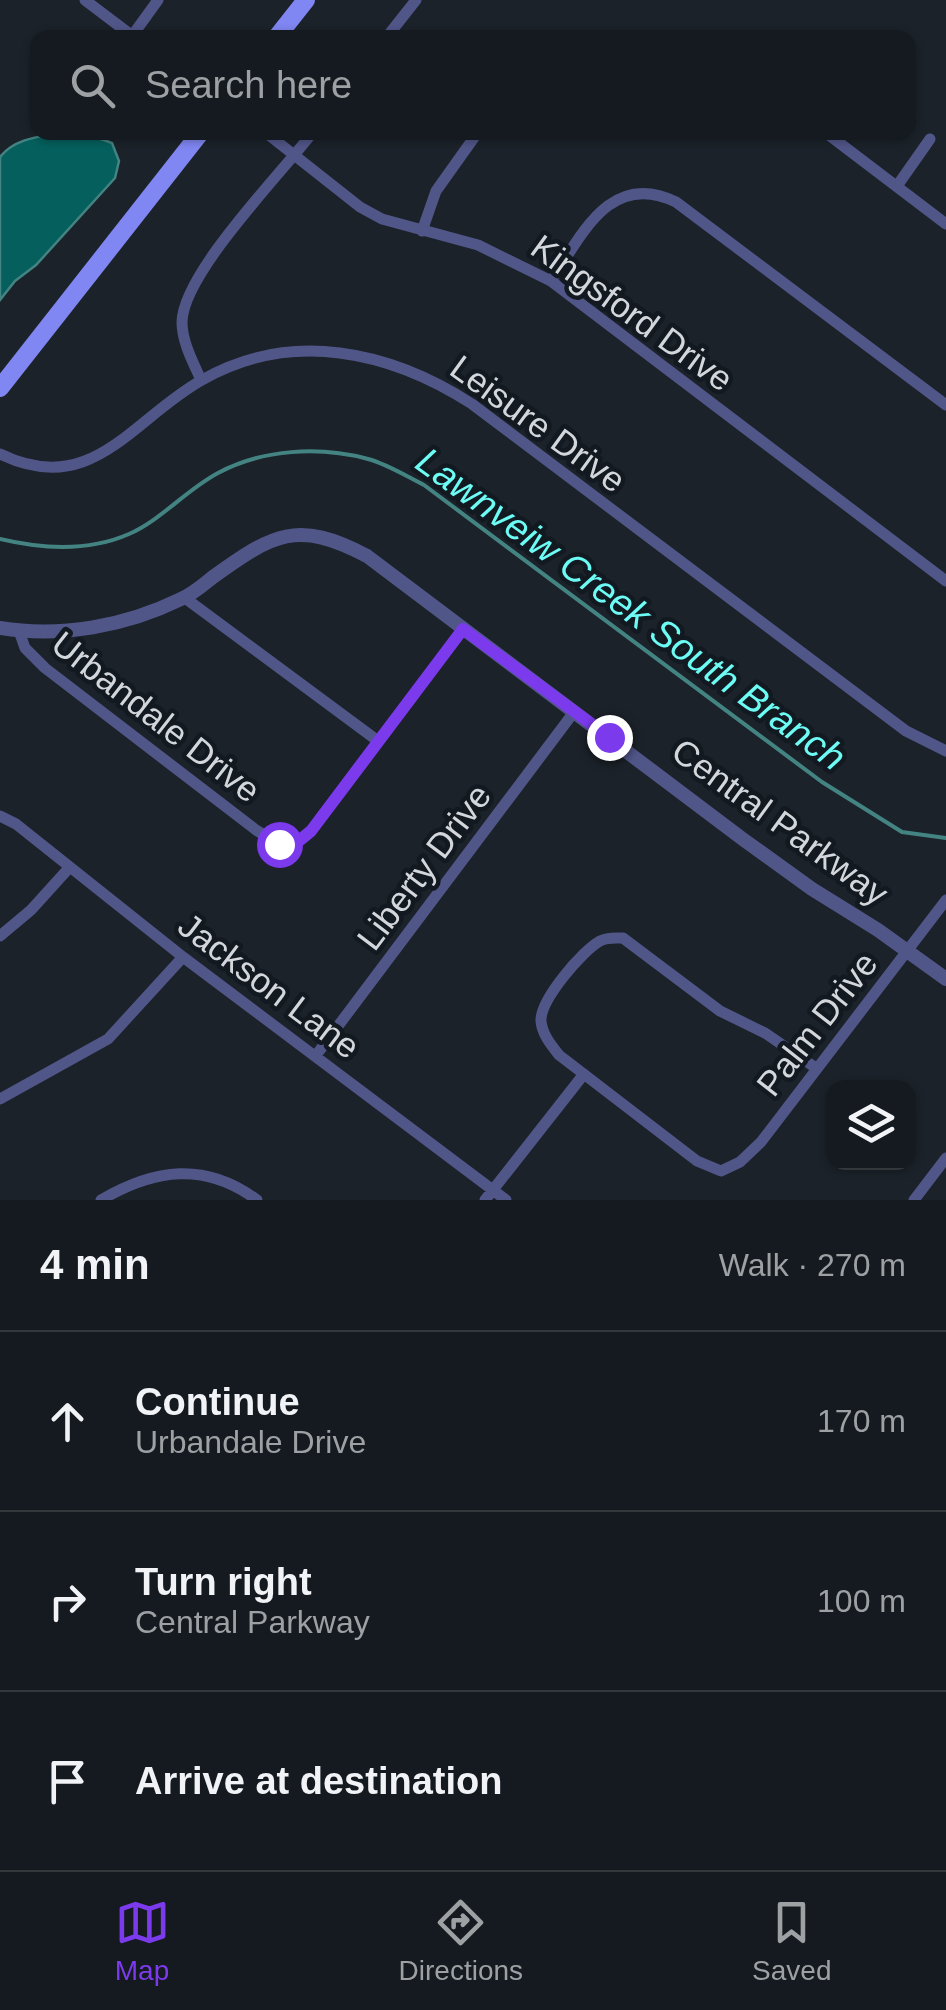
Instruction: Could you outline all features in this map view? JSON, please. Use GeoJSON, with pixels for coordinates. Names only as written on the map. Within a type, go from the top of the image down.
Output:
{"type":"FeatureCollection","features":[{"type":"Feature","properties":{"kind":"main road"},"geometry":{"type":"LineString","coordinates":[[282,30],[306,0]]}},
{"type":"Feature","properties":{"kind":"main road"},"geometry":{"type":"LineString","coordinates":[[0,388],[196,140]]}},
{"type":"Feature","properties":{"kind":"street"},"geometry":{"type":"LineString","coordinates":[[86,0],[125,30]]}},
{"type":"Feature","properties":{"kind":"street"},"geometry":{"type":"LineString","coordinates":[[137,30],[158,0]]}},
{"type":"Feature","properties":{"kind":"street"},"geometry":{"type":"LineString","coordinates":[[392,30],[416,0]]}},
{"type":"Feature","properties":{"kind":"street"},"geometry":{"type":"LineString","coordinates":[[896,186],[930,139]]}},
{"type":"Feature","properties":{"kind":"street","name":"Kingsford Drive"},"geometry":{"type":"LineString","coordinates":[[275,140],[360,207],[382,219],[500,253],[551,281],[946,582]]}},
{"type":"Feature","properties":{"kind":"street"},"geometry":{"type":"LineString","coordinates":[[200,380],[185,343],[185,304],[223,243],[307,140]]}},
{"type":"Feature","properties":{"kind":"street"},"geometry":{"type":"LineString","coordinates":[[422,231],[436,191],[472,140]]}},
{"type":"Feature","properties":{"kind":"street"},"geometry":{"type":"LineString","coordinates":[[836,140],[946,224]]}},
{"type":"Feature","properties":{"kind":"street"},"geometry":{"type":"LineString","coordinates":[[551,281],[604,208],[632,193],[662,195],[946,406]]}},
{"type":"Feature","properties":{"kind":"street","name":"Leisure Drive"},"geometry":{"type":"LineString","coordinates":[[0,454],[34,466],[76,465],[117,444],[200,380],[227,368],[273,356],[328,351],[380,359],[428,378],[472,404],[906,731],[946,751]]}},
{"type":"Feature","properties":{"kind":"street","name":"Central Parkway"},"geometry":{"type":"LineString","coordinates":[[0,628],[68,631],[132,618],[185,598],[258,545],[299,534],[324,536],[368,556],[755,848],[946,980]]}},
{"type":"Feature","properties":{"kind":"street"},"geometry":{"type":"LineString","coordinates":[[185,598],[378,741]]}},
{"type":"Feature","properties":{"kind":"street","name":"Urbandale Drive"},"geometry":{"type":"LineString","coordinates":[[19,631],[25,648],[45,668],[279,844],[300,840],[311,831],[463,629]]}},
{"type":"Feature","properties":{"kind":"street","name":"Liberty Drive"},"geometry":{"type":"LineString","coordinates":[[317,1054],[574,712]]}},
{"type":"Feature","properties":{"kind":"street","name":"Jackson Lane"},"geometry":{"type":"LineString","coordinates":[[0,816],[16,824],[183,957],[317,1054],[488,1195],[506,1200]]}},
{"type":"Feature","properties":{"kind":"street"},"geometry":{"type":"LineString","coordinates":[[0,936],[69,868]]}},
{"type":"Feature","properties":{"kind":"street","name":"Palm Drive"},"geometry":{"type":"LineString","coordinates":[[584,1074],[697,1161],[721,1171],[740,1162],[761,1142],[946,900]]}},
{"type":"Feature","properties":{"kind":"street"},"geometry":{"type":"LineString","coordinates":[[488,1195],[584,1074],[558,1056],[546,1039],[540,1018],[550,995],[568,971],[604,938],[623,938],[720,1011],[765,1033],[816,1068]]}},
{"type":"Feature","properties":{"kind":"street"},"geometry":{"type":"LineString","coordinates":[[0,1099],[108,1039],[183,957]]}},
{"type":"Feature","properties":{"kind":"street"},"geometry":{"type":"LineString","coordinates":[[914,1200],[946,1158]]}},
{"type":"Feature","properties":{"kind":"street"},"geometry":{"type":"LineString","coordinates":[[101,1200],[155,1174],[184,1173],[228,1182],[257,1200]]}},
{"type":"Feature","properties":{"kind":"shaded area"},"geometry":{"type":"Polygon","coordinates":[[[104,140],[112,143],[119,161],[115,178],[0,300],[0,157],[20,142],[104,140]]]}},
{"type":"Feature","properties":{"kind":"waterway","name":"Lawnveiw Creek South Branch"},"geometry":{"type":"LineString","coordinates":[[0,539],[65,547],[113,540],[152,521],[218,473],[272,455],[330,452],[375,461],[424,485],[822,782],[902,832],[946,838]]}},
{"type":"Feature","properties":{"kind":"route"},"geometry":{"type":"LineString","coordinates":[[279,844],[300,840],[311,831],[463,629],[609,737]]}}]}
